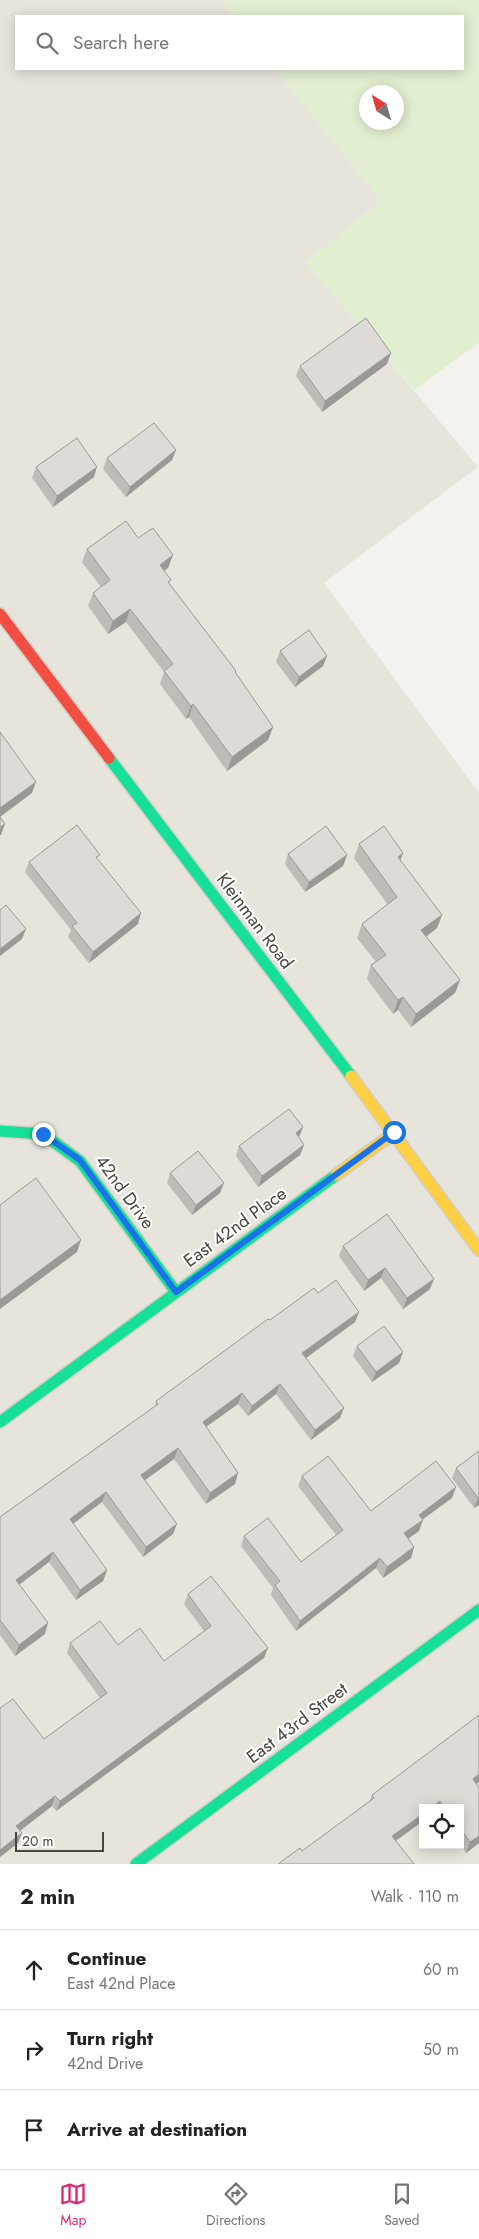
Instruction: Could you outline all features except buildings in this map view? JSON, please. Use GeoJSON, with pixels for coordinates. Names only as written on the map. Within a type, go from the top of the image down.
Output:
{"type":"FeatureCollection","features":[{"type":"Feature","properties":{"kind":"street","name":"Kleinman Road"},"geometry":{"type":"LineString","coordinates":[[0,614],[394,1132],[479,1250]]}},
{"type":"Feature","properties":{"kind":"street","name":"42nd Drive"},"geometry":{"type":"LineString","coordinates":[[0,1131],[43,1134],[80,1160],[176,1292]]}},
{"type":"Feature","properties":{"kind":"street","name":"East 42nd Place"},"geometry":{"type":"LineString","coordinates":[[0,1422],[394,1132]]}},
{"type":"Feature","properties":{"kind":"street","name":"East 43rd Street"},"geometry":{"type":"LineString","coordinates":[[136,1864],[479,1610]]}},
{"type":"Feature","properties":{"kind":"shaded area"},"geometry":{"type":"Polygon","coordinates":[[[0,0],[222,0],[233,15],[15,15],[15,70],[277,70],[381,201],[306,262],[478,467],[324,583],[479,793],[479,1864],[0,1864],[0,0]]]}},
{"type":"Feature","properties":{"kind":"green space"},"geometry":{"type":"Polygon","coordinates":[[[222,0],[479,0],[479,343],[414,390],[306,262],[381,201],[277,70],[464,70],[464,15],[233,15],[222,0]]]}},
{"type":"Feature","properties":{"kind":"traffic: fast"},"geometry":{"type":"LineString","coordinates":[[109,758],[351,1076]]}},
{"type":"Feature","properties":{"kind":"traffic: fast"},"geometry":{"type":"LineString","coordinates":[[0,1131],[43,1134],[80,1161],[176,1292]]}},
{"type":"Feature","properties":{"kind":"traffic: fast"},"geometry":{"type":"LineString","coordinates":[[0,1422],[336,1175]]}},
{"type":"Feature","properties":{"kind":"traffic: fast"},"geometry":{"type":"LineString","coordinates":[[136,1864],[479,1610]]}},
{"type":"Feature","properties":{"kind":"traffic: slow"},"geometry":{"type":"LineString","coordinates":[[351,1076],[479,1250]]}},
{"type":"Feature","properties":{"kind":"traffic: slow"},"geometry":{"type":"LineString","coordinates":[[336,1175],[394,1133]]}},
{"type":"Feature","properties":{"kind":"traffic: jam"},"geometry":{"type":"LineString","coordinates":[[0,614],[109,758]]}},
{"type":"Feature","properties":{"kind":"route"},"geometry":{"type":"LineString","coordinates":[[43,1134],[80,1160],[176,1292],[394,1132]]}}]}
